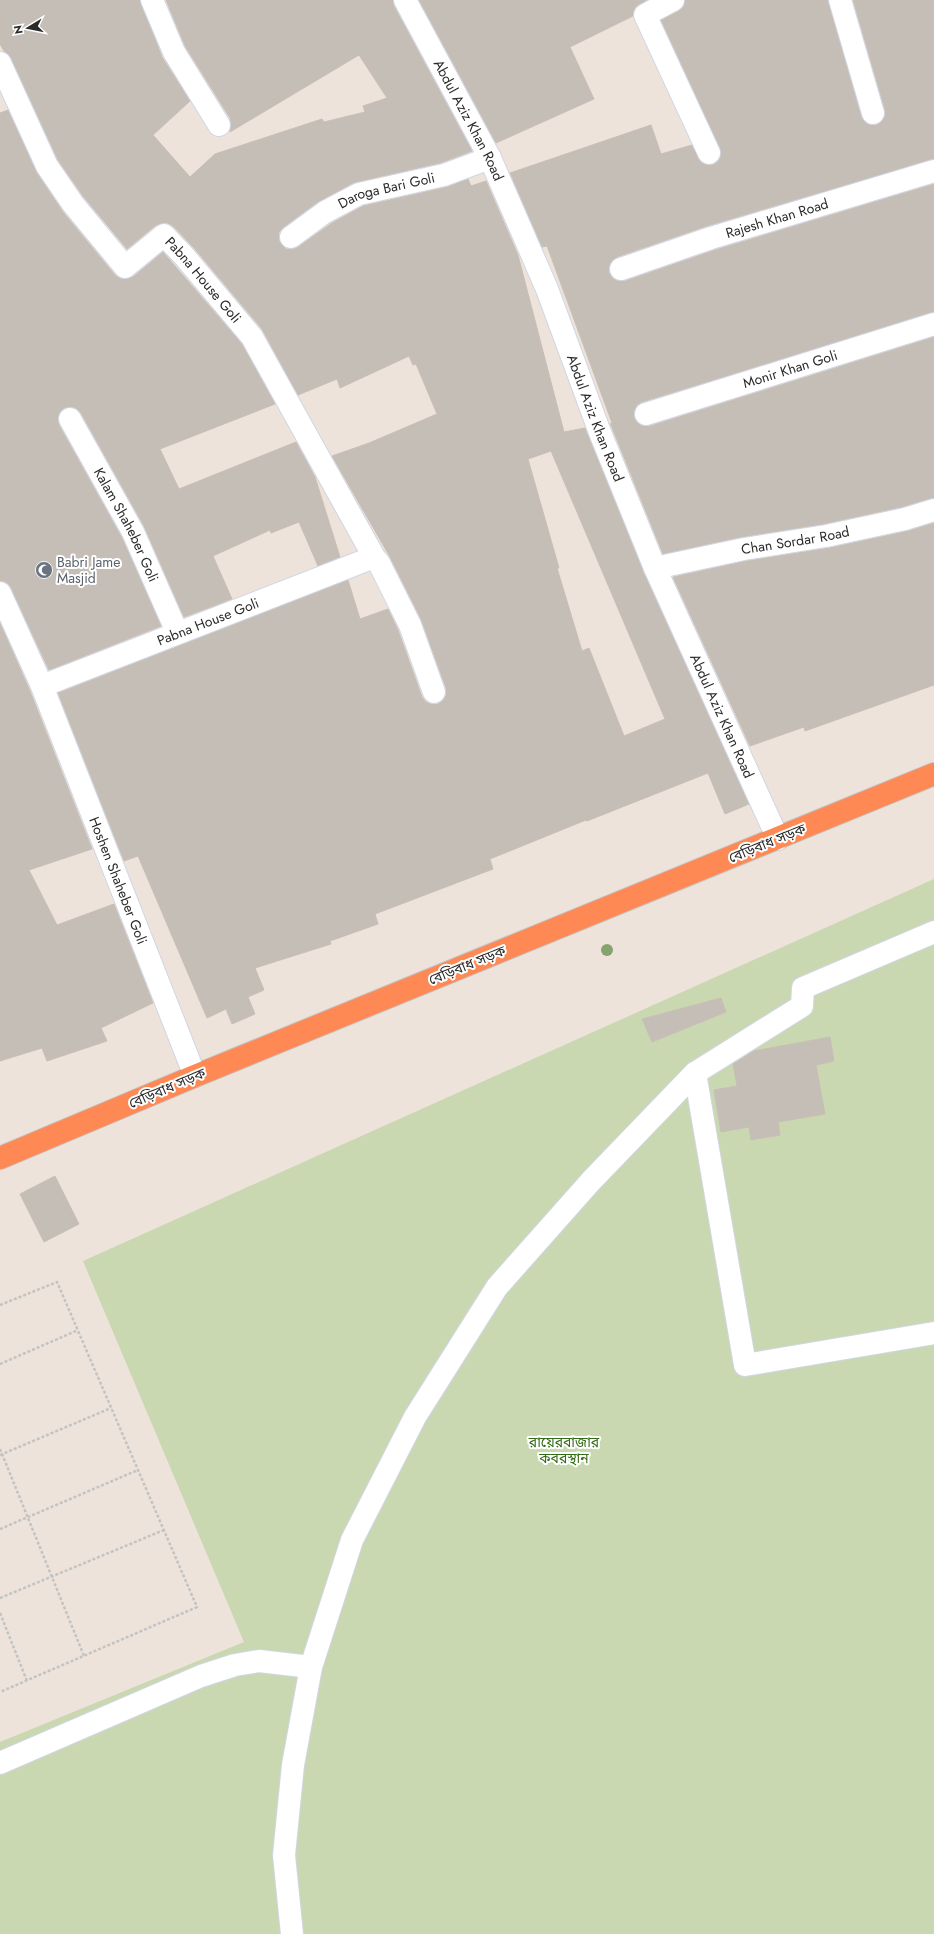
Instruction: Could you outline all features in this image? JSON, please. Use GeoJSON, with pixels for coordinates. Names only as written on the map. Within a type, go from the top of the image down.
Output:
{"type":"FeatureCollection","features":[{"type":"Feature","properties":{"kind":"highway","name":"বেড়িবাধ সড়ক"},"geometry":{"type":"LineString","coordinates":[[0,1158],[195,1076],[934,774]]}},
{"type":"Feature","properties":{"kind":"street"},"geometry":{"type":"LineString","coordinates":[[152,0],[174,52],[219,125]]}},
{"type":"Feature","properties":{"kind":"street","name":"Abdul Aziz Khan Road"},"geometry":{"type":"LineString","coordinates":[[405,0],[490,158],[547,289],[599,430],[655,568],[778,839]]}},
{"type":"Feature","properties":{"kind":"street"},"geometry":{"type":"LineString","coordinates":[[673,0],[645,15],[709,153]]}},
{"type":"Feature","properties":{"kind":"street"},"geometry":{"type":"LineString","coordinates":[[840,0],[873,114]]}},
{"type":"Feature","properties":{"kind":"street","name":"Pabna House Goli"},"geometry":{"type":"LineString","coordinates":[[0,63],[47,166],[72,204],[125,267],[164,235],[184,256],[252,337],[374,557],[379,563],[410,625],[434,692]]}},
{"type":"Feature","properties":{"kind":"street","name":"Daroga Bari Goli"},"geometry":{"type":"LineString","coordinates":[[291,237],[325,212],[359,194],[444,175],[490,158]]}},
{"type":"Feature","properties":{"kind":"street","name":"Rajesh Khan Road"},"geometry":{"type":"LineString","coordinates":[[621,269],[711,238],[934,171]]}},
{"type":"Feature","properties":{"kind":"street","name":"Monir Khan Goli"},"geometry":{"type":"LineString","coordinates":[[646,414],[934,324]]}},
{"type":"Feature","properties":{"kind":"street","name":"Kalam Shaheber Goli"},"geometry":{"type":"LineString","coordinates":[[70,419],[133,532],[177,632]]}},
{"type":"Feature","properties":{"kind":"street","name":"Chan Sordar Road"},"geometry":{"type":"LineString","coordinates":[[655,568],[744,549],[826,536],[905,519],[934,510]]}},
{"type":"Feature","properties":{"kind":"street","name":"Pabna House Goli"},"geometry":{"type":"LineString","coordinates":[[42,686],[177,632],[374,557]]}},
{"type":"Feature","properties":{"kind":"street","name":"Hoshen Shaheber Goli"},"geometry":{"type":"LineString","coordinates":[[0,593],[42,686],[195,1076]]}},
{"type":"Feature","properties":{"kind":"street"},"geometry":{"type":"LineString","coordinates":[[292,1934],[284,1855],[293,1765],[311,1667],[352,1540],[415,1417],[497,1287],[591,1181],[695,1073],[802,1006],[803,988],[934,932]]}},
{"type":"Feature","properties":{"kind":"street"},"geometry":{"type":"LineString","coordinates":[[695,1073],[744,1365],[934,1333]]}},
{"type":"Feature","properties":{"kind":"street"},"geometry":{"type":"LineString","coordinates":[[0,1763],[202,1676],[235,1665],[259,1661],[311,1667]]}},
{"type":"Feature","properties":{"kind":"path"},"geometry":{"type":"LineString","coordinates":[[0,1305],[57,1282],[197,1607],[0,1692]]}},
{"type":"Feature","properties":{"kind":"path"},"geometry":{"type":"LineString","coordinates":[[0,1364],[78,1330]]}},
{"type":"Feature","properties":{"kind":"path"},"geometry":{"type":"LineString","coordinates":[[1,1454],[111,1408]]}},
{"type":"Feature","properties":{"kind":"path"},"geometry":{"type":"LineString","coordinates":[[0,1449],[84,1656]]}},
{"type":"Feature","properties":{"kind":"path"},"geometry":{"type":"LineString","coordinates":[[0,1528],[138,1470]]}},
{"type":"Feature","properties":{"kind":"path"},"geometry":{"type":"LineString","coordinates":[[0,1598],[164,1530]]}},
{"type":"Feature","properties":{"kind":"path"},"geometry":{"type":"LineString","coordinates":[[0,1613],[27,1681]]}},
{"type":"Feature","properties":{"kind":"green space","name":"রায়েরবাজার কবরস্থান"},"geometry":{"type":"Polygon","coordinates":[[[934,879],[934,1934],[0,1934],[0,1742],[244,1642],[83,1261],[934,879]]]}},
{"type":"Feature","properties":{"kind":"building"},"geometry":{"type":"Polygon","coordinates":[[[0,0],[140,0],[162,57],[190,101],[153,135],[190,177],[215,154],[322,119],[324,122],[365,112],[363,106],[387,98],[359,55],[230,132],[230,118],[185,46],[166,0],[393,0],[394,6],[472,151],[440,163],[353,183],[318,202],[284,227],[279,232],[281,244],[286,249],[298,247],[332,223],[363,206],[447,187],[468,179],[471,186],[486,181],[518,255],[564,432],[585,428],[644,573],[749,804],[725,814],[708,773],[587,821],[586,820],[490,859],[493,869],[375,914],[378,924],[330,941],[331,944],[255,968],[264,990],[248,997],[255,1014],[232,1024],[226,1009],[207,1018],[138,856],[124,861],[58,693],[348,580],[360,619],[388,609],[398,630],[422,697],[426,702],[438,704],[446,695],[446,688],[421,619],[390,557],[332,456],[369,443],[437,414],[416,364],[413,365],[409,356],[340,388],[337,379],[298,395],[262,329],[194,248],[173,226],[167,223],[156,225],[127,249],[83,196],[58,160],[11,58],[0,44],[0,0]],[[551,451],[528,459],[559,568],[557,568],[582,651],[589,648],[624,736],[665,719],[551,451]]]}},
{"type":"Feature","properties":{"kind":"building"},"geometry":{"type":"Polygon","coordinates":[[[419,0],[647,0],[635,8],[633,16],[570,47],[594,99],[496,143],[419,0]]]}},
{"type":"Feature","properties":{"kind":"building"},"geometry":{"type":"Polygon","coordinates":[[[685,0],[828,0],[861,116],[865,122],[870,125],[877,125],[885,116],[885,110],[853,0],[934,0],[934,159],[707,226],[617,257],[609,266],[609,273],[618,281],[625,281],[715,250],[934,184],[934,312],[642,402],[637,405],[634,411],[634,418],[643,426],[650,426],[934,337],[934,498],[902,507],[824,524],[742,537],[663,554],[610,424],[612,423],[547,246],[542,247],[510,173],[651,125],[661,154],[692,145],[702,163],[708,165],[714,164],[719,160],[721,154],[720,148],[661,20],[679,11],[684,6],[685,0]]]}},
{"type":"Feature","properties":{"kind":"building"},"geometry":{"type":"Polygon","coordinates":[[[8,110],[37,173],[63,212],[115,275],[121,279],[133,277],[163,252],[242,344],[275,404],[160,449],[179,489],[296,442],[315,477],[340,557],[318,566],[299,522],[271,533],[270,530],[213,556],[232,599],[184,617],[144,526],[81,413],[76,408],[64,408],[59,413],[59,425],[122,538],[161,626],[49,670],[11,588],[7,583],[0,581],[0,113],[8,110]]]}},
{"type":"Feature","properties":{"kind":"building"},"geometry":{"type":"Polygon","coordinates":[[[934,523],[934,685],[805,731],[804,727],[750,746],[673,577],[746,561],[829,548],[908,531],[934,523]]]}},
{"type":"Feature","properties":{"kind":"building"},"geometry":{"type":"Polygon","coordinates":[[[0,623],[30,691],[92,849],[29,870],[57,925],[114,904],[153,1003],[101,1028],[107,1041],[47,1061],[42,1048],[0,1061],[0,623]]]}},
{"type":"Feature","properties":{"kind":"building"},"geometry":{"type":"Polygon","coordinates":[[[721,998],[726,1012],[652,1042],[642,1019],[721,998]]]}},
{"type":"Feature","properties":{"kind":"building"},"geometry":{"type":"Polygon","coordinates":[[[830,1037],[834,1061],[816,1065],[825,1114],[778,1122],[780,1135],[751,1140],[749,1127],[721,1132],[714,1090],[737,1086],[733,1064],[754,1051],[830,1037]]]}},
{"type":"Feature","properties":{"kind":"building"},"geometry":{"type":"Polygon","coordinates":[[[55,1176],[79,1224],[44,1242],[20,1194],[55,1176]]]}},
{"type":"Feature","properties":{"kind":"place","name":"Babri Jame Masjid"},"geometry":{"type":"Point","coordinates":[44,570]}}]}
